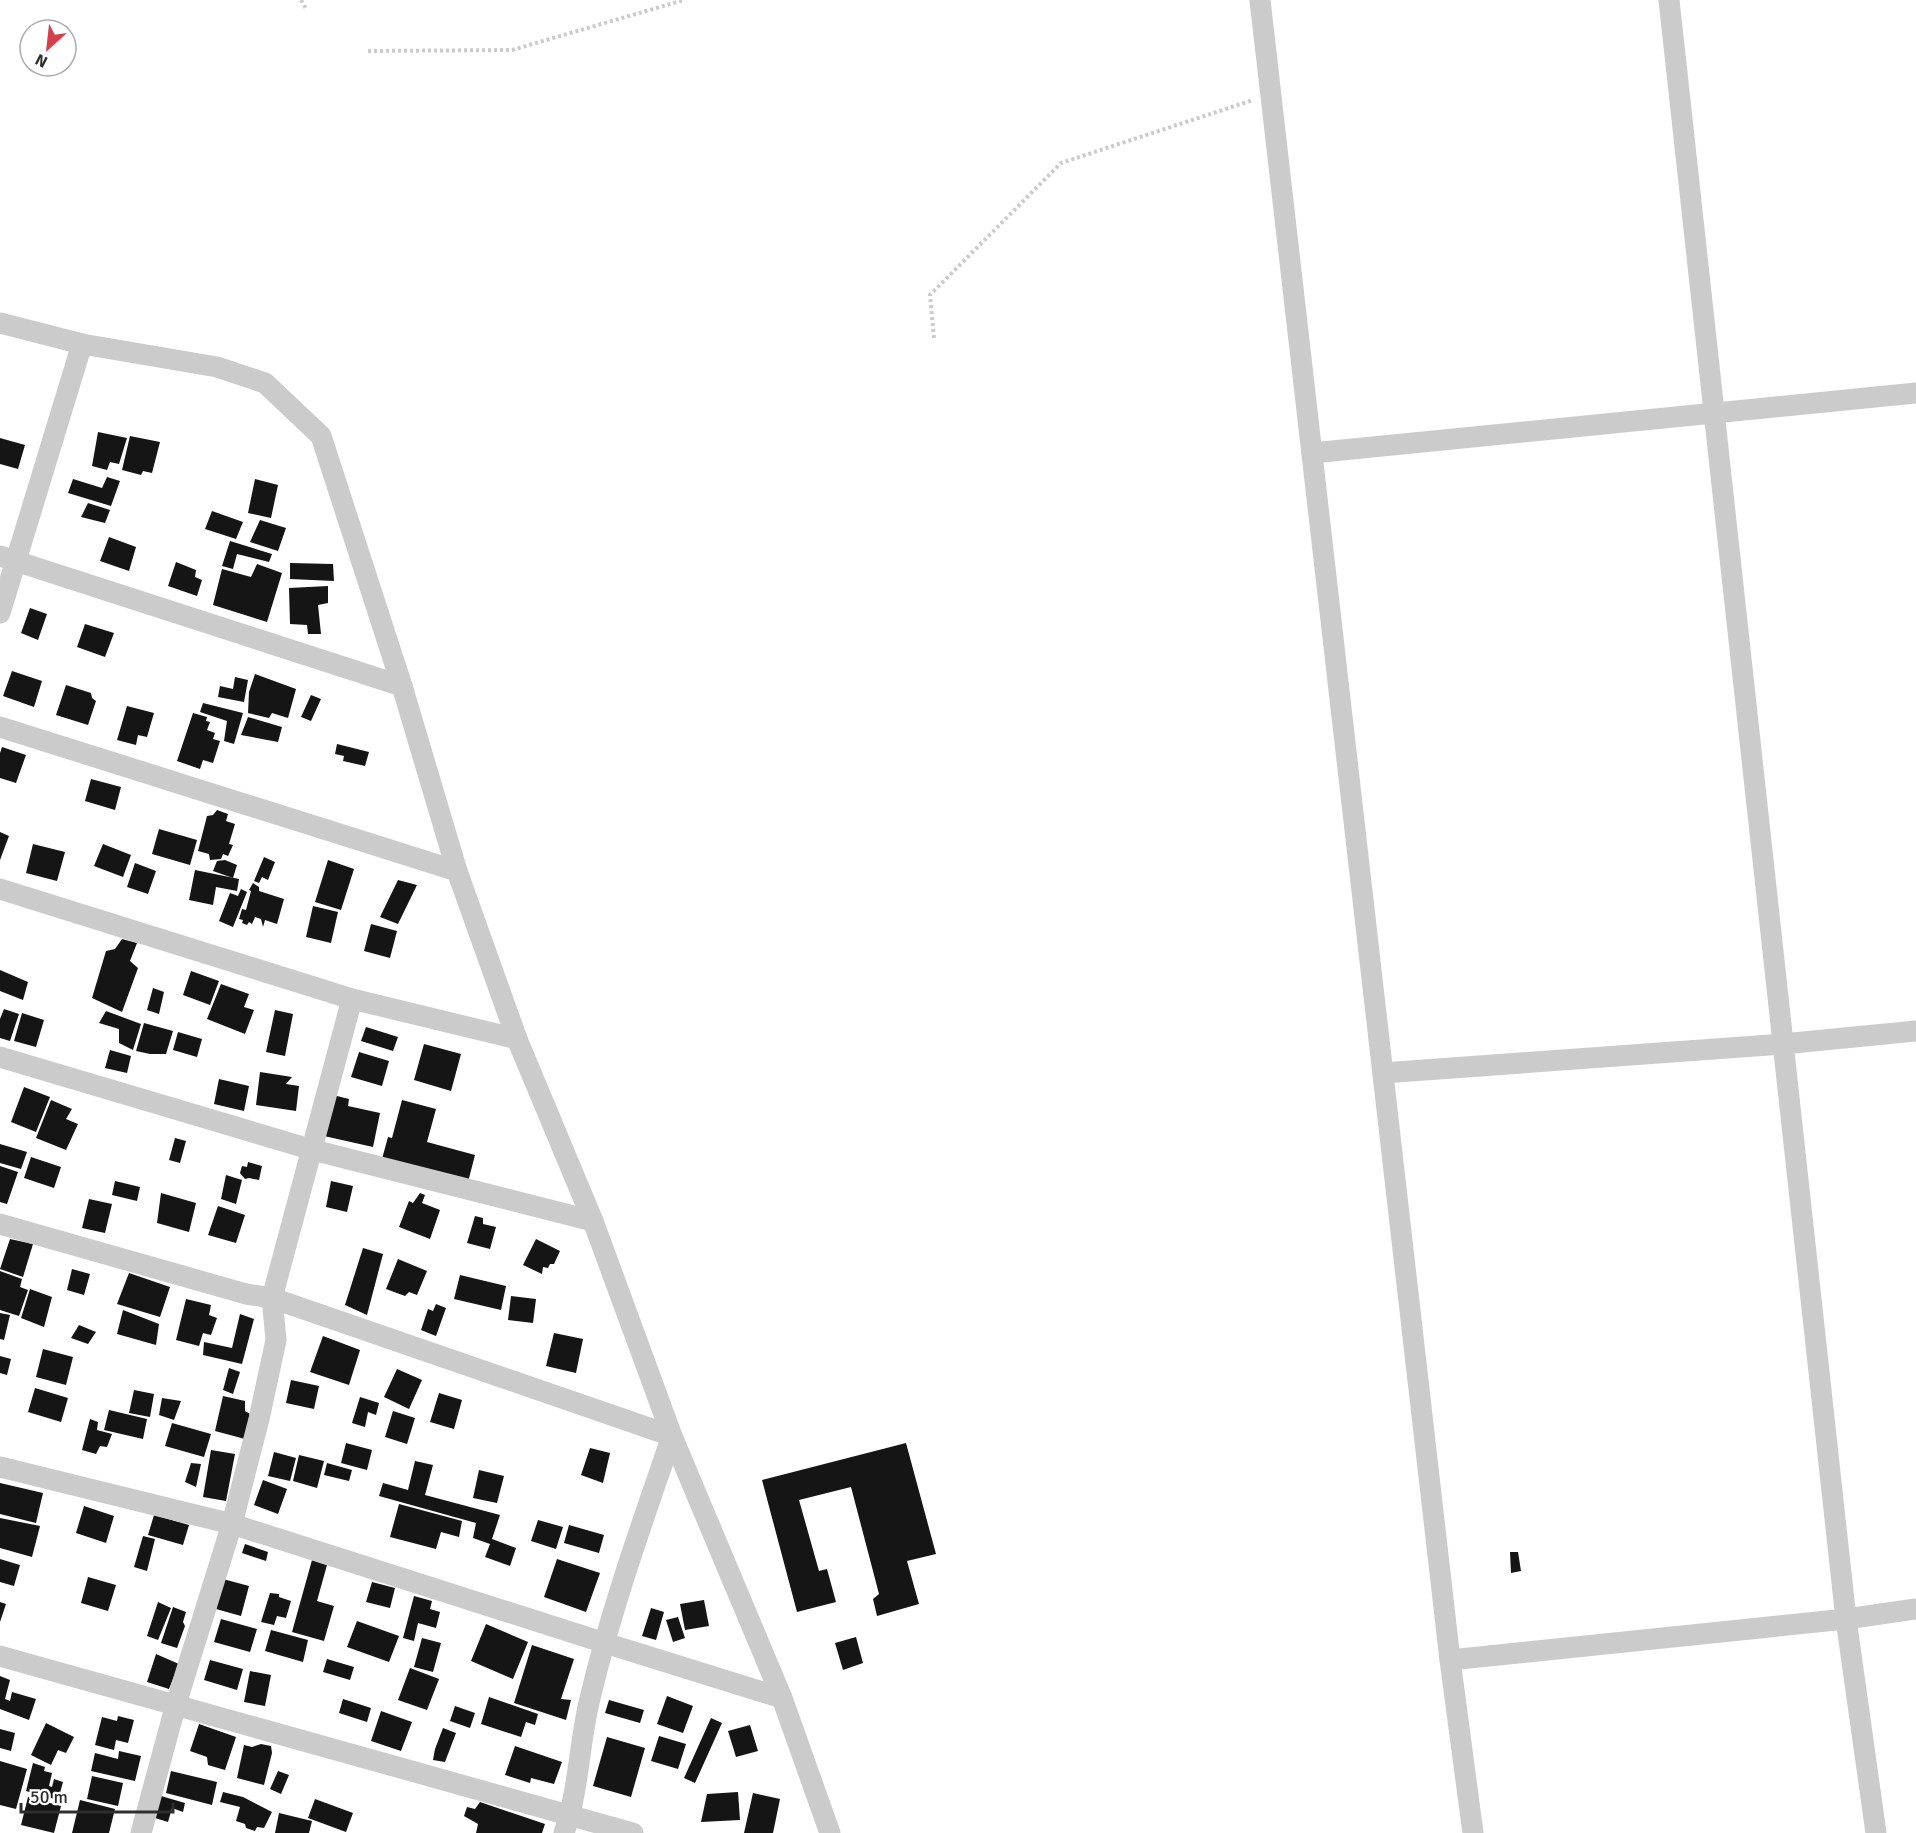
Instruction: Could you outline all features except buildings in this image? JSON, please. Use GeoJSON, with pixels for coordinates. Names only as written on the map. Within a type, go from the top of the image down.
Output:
{"type":"FeatureCollection","features":[{"type":"Feature","properties":{"kind":"street"},"geometry":{"type":"LineString","coordinates":[[1260,0],[1450,1660],[1473,1833]]}},
{"type":"Feature","properties":{"kind":"street"},"geometry":{"type":"LineString","coordinates":[[1669,0],[1846,1619],[1876,1833]]}},
{"type":"Feature","properties":{"kind":"street"},"geometry":{"type":"LineString","coordinates":[[0,323],[82,344],[217,367],[265,383],[321,436],[402,686],[457,871],[517,1039],[593,1221],[672,1437],[782,1698],[830,1833]]}},
{"type":"Feature","properties":{"kind":"street"},"geometry":{"type":"LineString","coordinates":[[0,613],[8,558],[82,344]]}},
{"type":"Feature","properties":{"kind":"street"},"geometry":{"type":"LineString","coordinates":[[1312,453],[1916,393]]}},
{"type":"Feature","properties":{"kind":"street"},"geometry":{"type":"LineString","coordinates":[[8,558],[402,686]]}},
{"type":"Feature","properties":{"kind":"street"},"geometry":{"type":"LineString","coordinates":[[0,728],[457,871]]}},
{"type":"Feature","properties":{"kind":"street"},"geometry":{"type":"LineString","coordinates":[[0,889],[352,999],[517,1039]]}},
{"type":"Feature","properties":{"kind":"street"},"geometry":{"type":"LineString","coordinates":[[141,1833],[176,1704],[232,1524],[259,1419],[276,1340],[272,1298],[352,999]]}},
{"type":"Feature","properties":{"kind":"street"},"geometry":{"type":"LineString","coordinates":[[1383,1073],[1783,1044],[1916,1031]]}},
{"type":"Feature","properties":{"kind":"street"},"geometry":{"type":"LineString","coordinates":[[0,1057],[313,1150],[593,1221]]}},
{"type":"Feature","properties":{"kind":"street"},"geometry":{"type":"LineString","coordinates":[[0,1224],[246,1294],[272,1298],[672,1437]]}},
{"type":"Feature","properties":{"kind":"street"},"geometry":{"type":"LineString","coordinates":[[567,1824],[588,1708],[605,1644],[627,1566],[672,1437]]}},
{"type":"Feature","properties":{"kind":"street"},"geometry":{"type":"LineString","coordinates":[[0,1467],[232,1524],[605,1644],[782,1698]]}},
{"type":"Feature","properties":{"kind":"street"},"geometry":{"type":"LineString","coordinates":[[1450,1660],[1916,1610]]}},
{"type":"Feature","properties":{"kind":"street"},"geometry":{"type":"LineString","coordinates":[[0,1656],[176,1704],[567,1824],[633,1833]]}},
{"type":"Feature","properties":{"kind":"path"},"geometry":{"type":"LineString","coordinates":[[301,0],[306,9]]}},
{"type":"Feature","properties":{"kind":"path"},"geometry":{"type":"LineString","coordinates":[[368,51],[512,50],[684,0]]}},
{"type":"Feature","properties":{"kind":"path"},"geometry":{"type":"LineString","coordinates":[[934,338],[930,295],[1061,163],[1271,94]]}}]}
